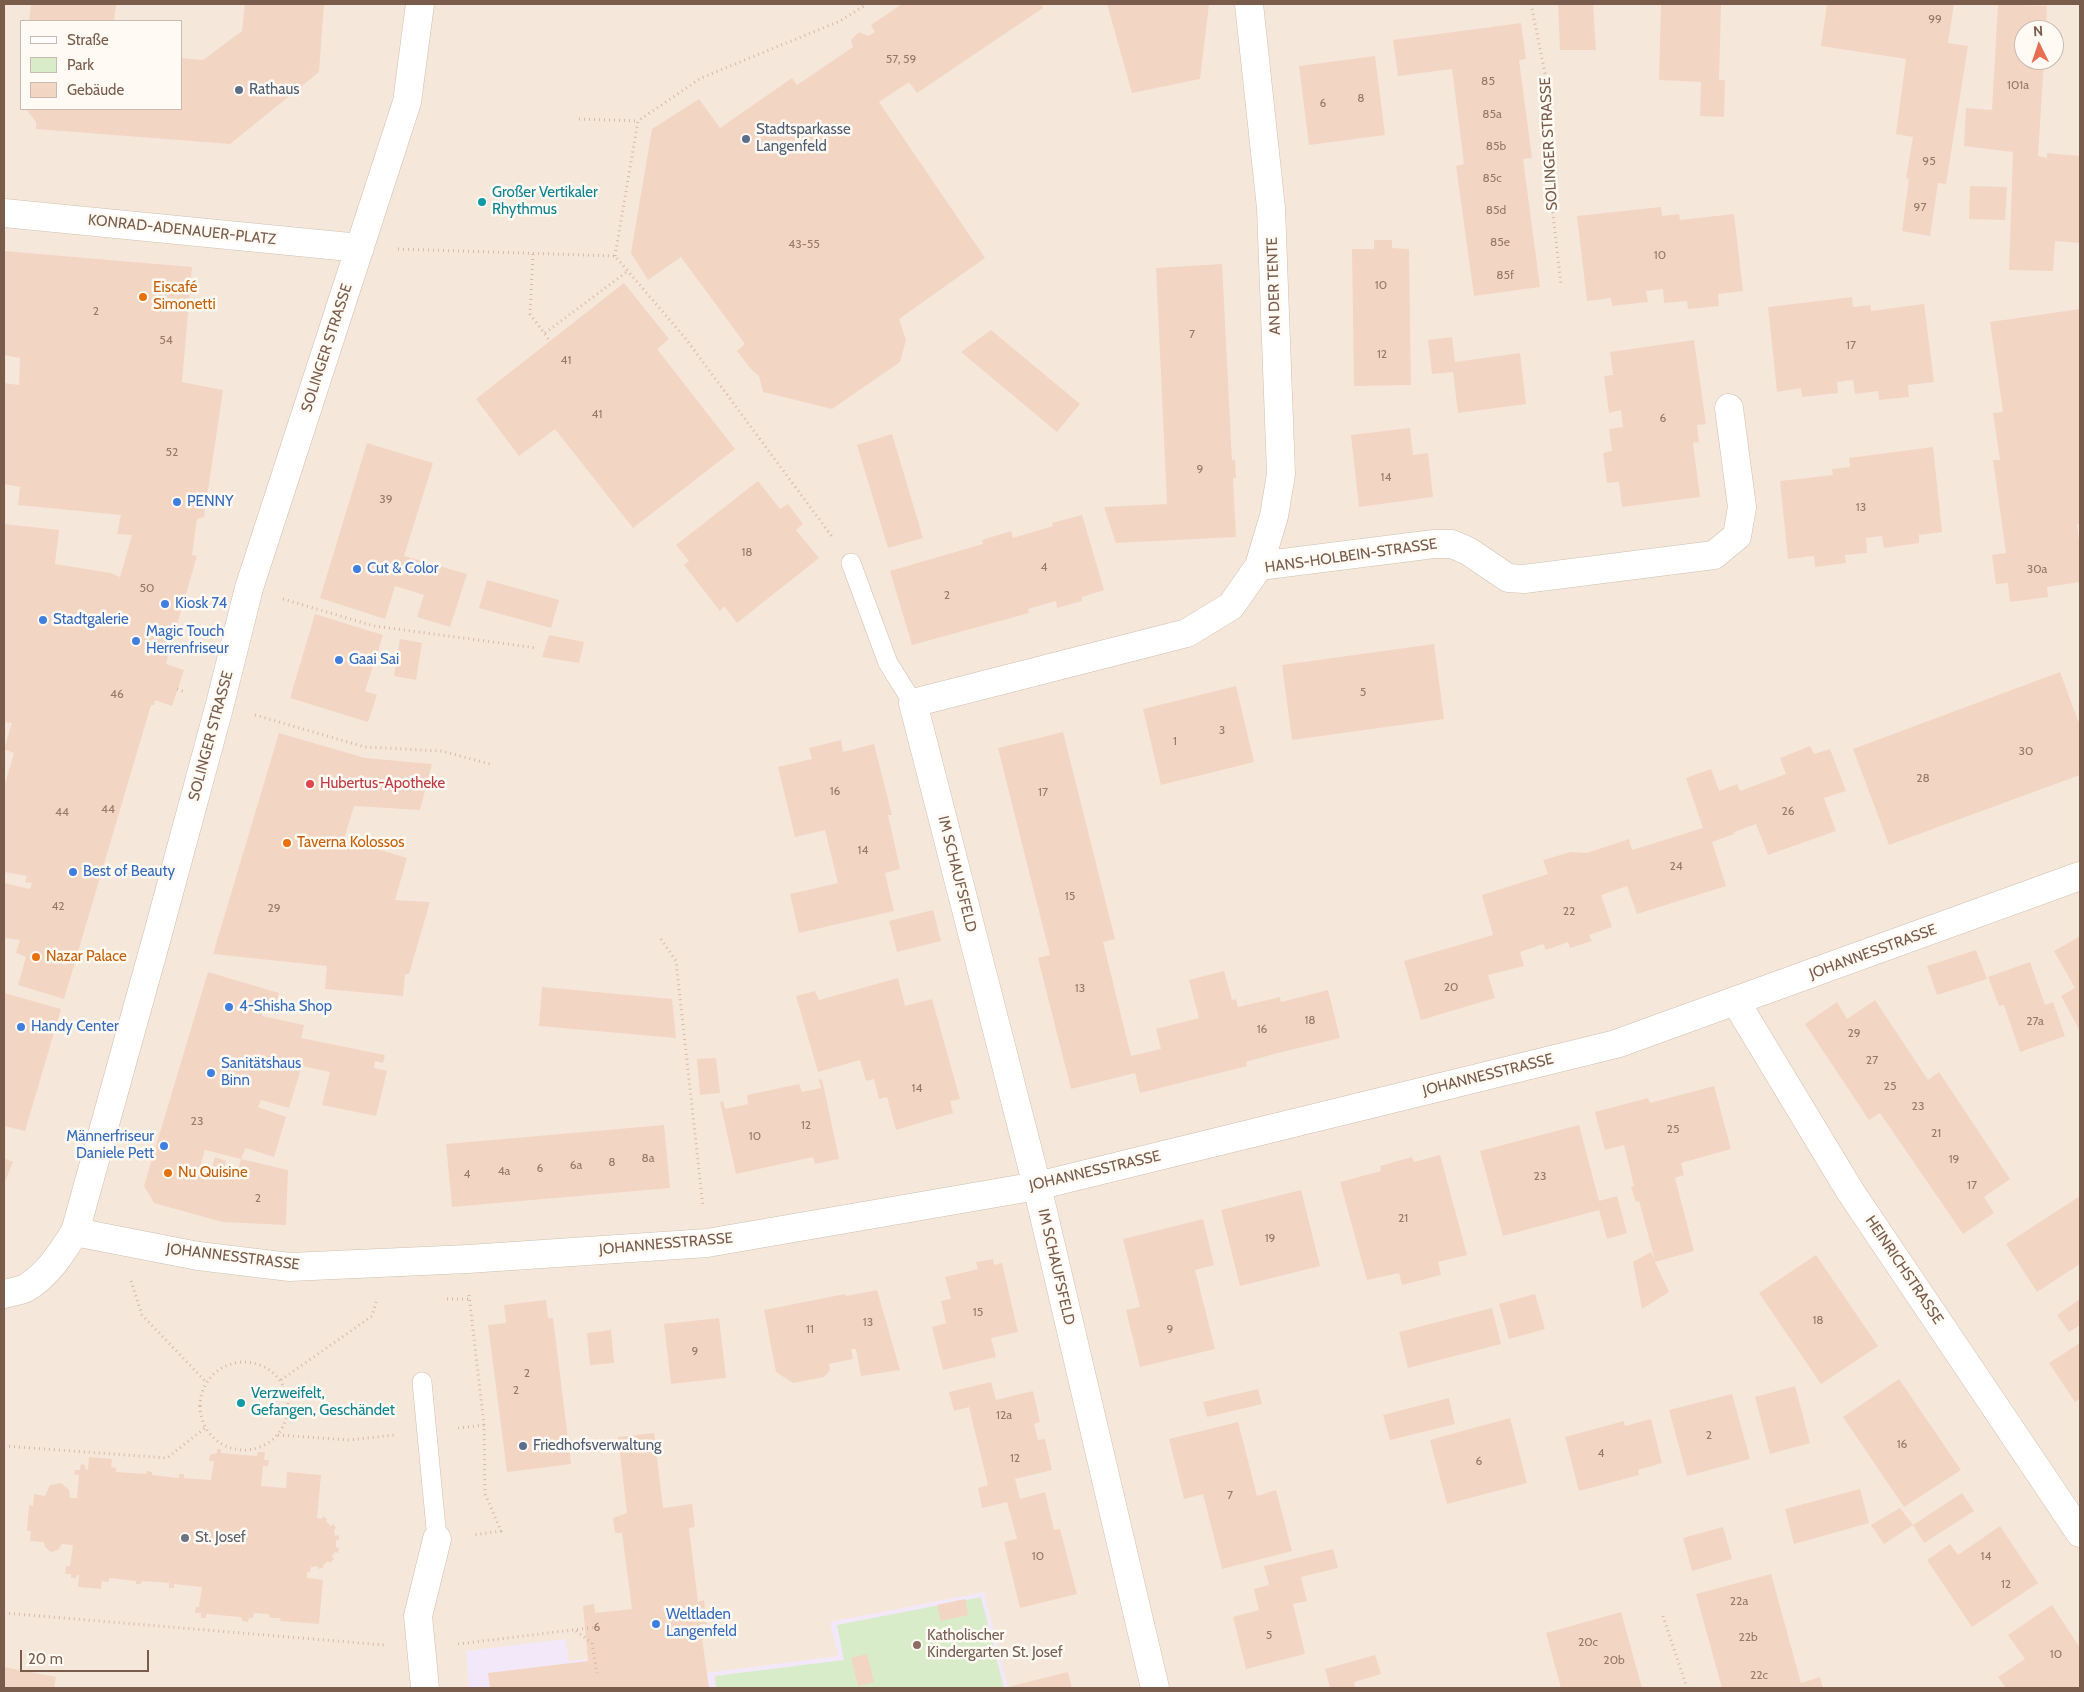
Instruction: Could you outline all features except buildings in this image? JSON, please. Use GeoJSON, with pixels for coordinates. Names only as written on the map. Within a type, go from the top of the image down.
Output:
{"type":"FeatureCollection","features":[{"type":"Feature","properties":{"kind":"street","name":"SOLINGER STRASSE"},"geometry":{"type":"LineString","coordinates":[[4,1294],[26,1288],[43,1274],[61,1255],[75,1232],[220,704],[249,588],[407,102],[420,4]]}},
{"type":"Feature","properties":{"kind":"street","name":"AN DER TENTE"},"geometry":{"type":"LineString","coordinates":[[1249,4],[1271,208],[1281,474],[1274,516],[1259,566]]}},
{"type":"Feature","properties":{"kind":"street","name":"KONRAD-ADENAUER-PLATZ"},"geometry":{"type":"LineString","coordinates":[[4,213],[360,248]]}},
{"type":"Feature","properties":{"kind":"street","name":"HANS-HOLBEIN-STRASSE"},"geometry":{"type":"LineString","coordinates":[[913,703],[1187,633],[1231,606],[1259,566],[1434,544],[1452,544],[1468,551],[1508,578],[1524,580],[1714,555],[1737,536],[1742,508],[1729,408]]}},
{"type":"Feature","properties":{"kind":"street","name":"IM SCHAUFSFELD"},"geometry":{"type":"LineString","coordinates":[[913,703],[1037,1186],[1155,1688]]}},
{"type":"Feature","properties":{"kind":"street","name":"JOHANNESSTRASSE"},"geometry":{"type":"LineString","coordinates":[[75,1232],[198,1256],[290,1268],[468,1259],[707,1243],[1037,1186],[1616,1044],[2080,876]]}},
{"type":"Feature","properties":{"kind":"street","name":"HEINRICHSTRASSE"},"geometry":{"type":"LineString","coordinates":[[1736,1002],[1850,1191],[2080,1533]]}},
{"type":"Feature","properties":{"kind":"street"},"geometry":{"type":"LineString","coordinates":[[425,1688],[418,1616],[437,1539]]}},
{"type":"Feature","properties":{"kind":"lane"},"geometry":{"type":"LineString","coordinates":[[851,563],[888,663],[913,703]]}},
{"type":"Feature","properties":{"kind":"lane"},"geometry":{"type":"LineString","coordinates":[[422,1382],[437,1539]]}},
{"type":"Feature","properties":{"kind":"path"},"geometry":{"type":"LineString","coordinates":[[578,119],[638,121],[701,78],[840,21],[867,4]]}},
{"type":"Feature","properties":{"kind":"path","name":"SOLINGER STRASSE"},"geometry":{"type":"LineString","coordinates":[[1531,4],[1548,88],[1550,188],[1562,284]]}},
{"type":"Feature","properties":{"kind":"path"},"geometry":{"type":"LineString","coordinates":[[615,256],[638,121]]}},
{"type":"Feature","properties":{"kind":"path"},"geometry":{"type":"LineString","coordinates":[[360,248],[615,256],[686,339],[851,563]]}},
{"type":"Feature","properties":{"kind":"path"},"geometry":{"type":"LineString","coordinates":[[533,254],[530,314],[550,341]]}},
{"type":"Feature","properties":{"kind":"path"},"geometry":{"type":"LineString","coordinates":[[545,333],[628,271]]}},
{"type":"Feature","properties":{"kind":"path"},"geometry":{"type":"LineString","coordinates":[[249,588],[374,626],[537,648]]}},
{"type":"Feature","properties":{"kind":"path"},"geometry":{"type":"LineString","coordinates":[[220,704],[365,747],[442,751],[490,764]]}},
{"type":"Feature","properties":{"kind":"path"},"geometry":{"type":"LineString","coordinates":[[661,938],[676,961],[707,1243]]}},
{"type":"Feature","properties":{"kind":"path"},"geometry":{"type":"LineString","coordinates":[[134,1243],[131,1281],[142,1315],[206,1382]]}},
{"type":"Feature","properties":{"kind":"path"},"geometry":{"type":"LineString","coordinates":[[437,1539],[500,1531],[485,1494],[484,1425],[469,1299],[468,1259]]}},
{"type":"Feature","properties":{"kind":"path"},"geometry":{"type":"LineString","coordinates":[[441,1300],[469,1299]]}},
{"type":"Feature","properties":{"kind":"path"},"geometry":{"type":"LineString","coordinates":[[281,1380],[372,1316],[374,1302],[384,1302]]}},
{"type":"Feature","properties":{"kind":"path"},"geometry":{"type":"LineString","coordinates":[[243,1361],[257,1363],[270,1369],[281,1380],[288,1393],[289,1408],[286,1422],[278,1435],[268,1444],[254,1450],[240,1450],[227,1446],[214,1439],[205,1428],[199,1405],[206,1382],[228,1364],[243,1361]]}},
{"type":"Feature","properties":{"kind":"path"},"geometry":{"type":"LineString","coordinates":[[278,1435],[349,1440],[484,1425]]}},
{"type":"Feature","properties":{"kind":"path"},"geometry":{"type":"LineString","coordinates":[[4,1446],[167,1458],[205,1428]]}},
{"type":"Feature","properties":{"kind":"path"},"geometry":{"type":"LineString","coordinates":[[4,1613],[421,1648],[597,1626]]}},
{"type":"Feature","properties":{"kind":"path"},"geometry":{"type":"LineString","coordinates":[[1663,1616],[1687,1688]]}},
{"type":"Feature","properties":{"kind":"path"},"geometry":{"type":"LineString","coordinates":[[576,1630],[592,1643],[597,1673]]}},
{"type":"Feature","properties":{"kind":"shaded area"},"geometry":{"type":"Polygon","coordinates":[[[4,4],[2080,4],[2080,1688],[4,1688],[4,4]]]}},
{"type":"Feature","properties":{"kind":"shaded area","name":"Katholischer Kindergarten St. Josef"},"geometry":{"type":"Polygon","coordinates":[[[984,1592],[1008,1688],[469,1688],[466,1651],[566,1639],[569,1661],[590,1659],[644,1681],[838,1656],[830,1622],[984,1592]]]}},
{"type":"Feature","properties":{"kind":"green space","name":"Katholischer Kindergarten St. Josef"},"geometry":{"type":"Polygon","coordinates":[[[981,1597],[1004,1688],[716,1688],[715,1676],[844,1660],[837,1625],[981,1597]]]}},
{"type":"Feature","properties":{"kind":"place","name":"Rathaus"},"geometry":{"type":"Point","coordinates":[239,90]}},
{"type":"Feature","properties":{"kind":"place","name":"Stadtsparkasse Langenfeld"},"geometry":{"type":"Point","coordinates":[746,139]}},
{"type":"Feature","properties":{"kind":"place","name":"Großer Vertikaler Rhythmus"},"geometry":{"type":"Point","coordinates":[482,202]}},
{"type":"Feature","properties":{"kind":"place","name":"Eiscafé Simonetti"},"geometry":{"type":"Point","coordinates":[143,297]}},
{"type":"Feature","properties":{"kind":"place","name":"PENNY"},"geometry":{"type":"Point","coordinates":[177,502]}},
{"type":"Feature","properties":{"kind":"place","name":"Cut & Color"},"geometry":{"type":"Point","coordinates":[357,569]}},
{"type":"Feature","properties":{"kind":"place","name":"Kiosk 74"},"geometry":{"type":"Point","coordinates":[165,604]}},
{"type":"Feature","properties":{"kind":"place","name":"Stadtgalerie"},"geometry":{"type":"Point","coordinates":[43,620]}},
{"type":"Feature","properties":{"kind":"place","name":"Magic Touch Herrenfriseur"},"geometry":{"type":"Point","coordinates":[136,641]}},
{"type":"Feature","properties":{"kind":"place","name":"Gaai Sai"},"geometry":{"type":"Point","coordinates":[339,660]}},
{"type":"Feature","properties":{"kind":"place","name":"Hubertus-Apotheke"},"geometry":{"type":"Point","coordinates":[310,784]}},
{"type":"Feature","properties":{"kind":"place","name":"Taverna Kolossos"},"geometry":{"type":"Point","coordinates":[287,843]}},
{"type":"Feature","properties":{"kind":"place","name":"Best of Beauty"},"geometry":{"type":"Point","coordinates":[73,872]}},
{"type":"Feature","properties":{"kind":"place","name":"Nazar Palace"},"geometry":{"type":"Point","coordinates":[36,957]}},
{"type":"Feature","properties":{"kind":"place","name":"4-Shisha Shop"},"geometry":{"type":"Point","coordinates":[229,1007]}},
{"type":"Feature","properties":{"kind":"place","name":"Handy Center"},"geometry":{"type":"Point","coordinates":[21,1027]}},
{"type":"Feature","properties":{"kind":"place","name":"Sanitätshaus Binn"},"geometry":{"type":"Point","coordinates":[211,1073]}},
{"type":"Feature","properties":{"kind":"place","name":"Männerfriseur Daniele Pett"},"geometry":{"type":"Point","coordinates":[164,1146]}},
{"type":"Feature","properties":{"kind":"place","name":"Nu Quisine"},"geometry":{"type":"Point","coordinates":[168,1173]}},
{"type":"Feature","properties":{"kind":"place","name":"Verzweifelt, Gefangen, Geschändet"},"geometry":{"type":"Point","coordinates":[241,1403]}},
{"type":"Feature","properties":{"kind":"place","name":"Friedhofsverwaltung"},"geometry":{"type":"Point","coordinates":[523,1446]}},
{"type":"Feature","properties":{"kind":"place","name":"St. Josef"},"geometry":{"type":"Point","coordinates":[185,1538]}},
{"type":"Feature","properties":{"kind":"place","name":"Weltladen Langenfeld"},"geometry":{"type":"Point","coordinates":[656,1624]}},
{"type":"Feature","properties":{"kind":"place","name":"Katholischer Kindergarten St. Josef"},"geometry":{"type":"Point","coordinates":[917,1645]}}]}
